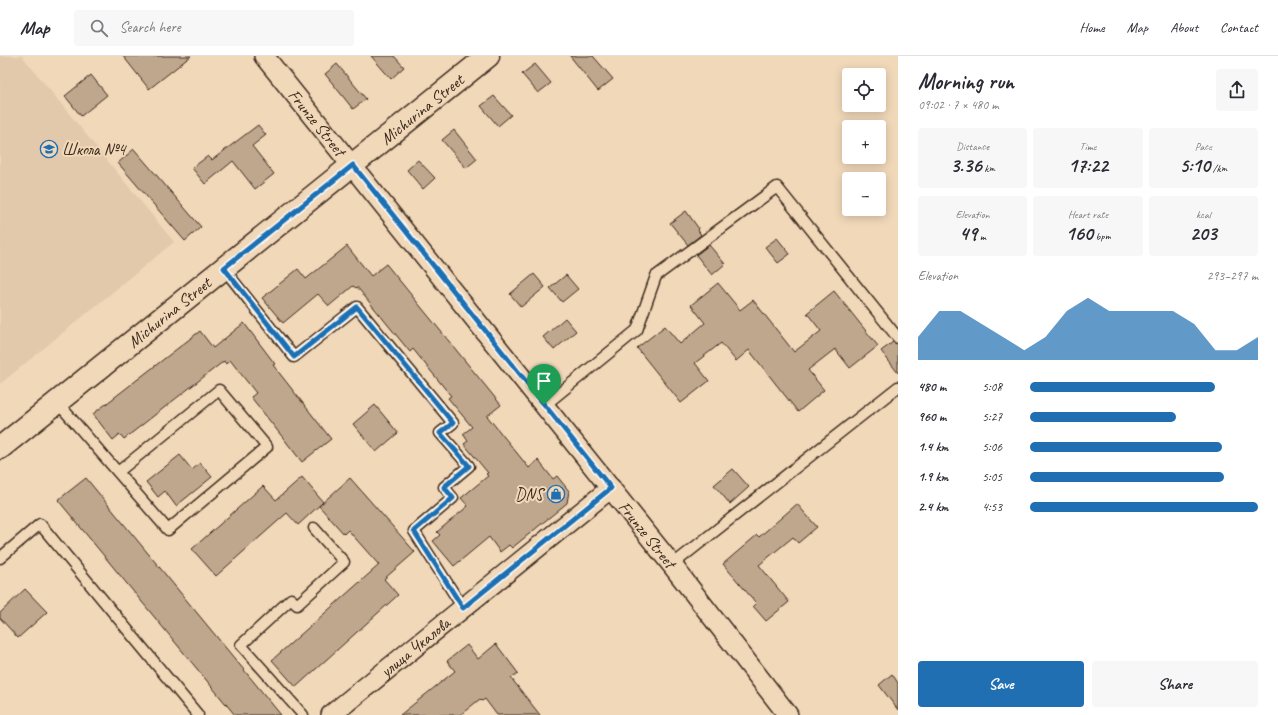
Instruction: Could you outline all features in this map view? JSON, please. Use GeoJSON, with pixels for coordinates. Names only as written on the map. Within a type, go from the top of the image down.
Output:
{"type":"FeatureCollection","features":[{"type":"Feature","properties":{"kind":"main road","name":"Michurina Street"},"geometry":{"type":"LineString","coordinates":[[0,448],[488,56]]}},
{"type":"Feature","properties":{"kind":"street","name":"Frunze Street"},"geometry":{"type":"LineString","coordinates":[[264,56],[611,488],[788,715]]}},
{"type":"Feature","properties":{"kind":"street","name":"улица Чкалова"},"geometry":{"type":"LineString","coordinates":[[331,715],[611,488]]}},
{"type":"Feature","properties":{"kind":"lane"},"geometry":{"type":"LineString","coordinates":[[544,405],[636,330],[656,276],[777,187],[898,338]]}},
{"type":"Feature","properties":{"kind":"lane"},"geometry":{"type":"LineString","coordinates":[[224,268],[294,357],[357,307],[453,423],[440,433],[469,466],[444,487],[453,498],[414,531],[463,608]]}},
{"type":"Feature","properties":{"kind":"lane"},"geometry":{"type":"LineString","coordinates":[[672,565],[898,387]]}},
{"type":"Feature","properties":{"kind":"lane"},"geometry":{"type":"LineString","coordinates":[[58,402],[118,472],[168,530],[267,448],[219,390],[118,472]]}},
{"type":"Feature","properties":{"kind":"lane"},"geometry":{"type":"LineString","coordinates":[[0,558],[40,524],[198,715]]}},
{"type":"Feature","properties":{"kind":"lane"},"geometry":{"type":"LineString","coordinates":[[303,715],[241,645],[291,599],[297,605],[344,562],[314,528]]}},
{"type":"Feature","properties":{"kind":"shaded area","name":"Школа №4"},"geometry":{"type":"Polygon","coordinates":[[[0,56],[22,56],[174,242],[0,384],[0,56]]]}},
{"type":"Feature","properties":{"kind":"building"},"geometry":{"type":"Polygon","coordinates":[[[123,56],[191,56],[149,89],[123,56]]]}},
{"type":"Feature","properties":{"kind":"building"},"geometry":{"type":"Polygon","coordinates":[[[371,56],[394,56],[404,67],[391,79],[371,56]]]}},
{"type":"Feature","properties":{"kind":"building"},"geometry":{"type":"Polygon","coordinates":[[[570,56],[593,56],[613,79],[598,91],[570,56]]]}},
{"type":"Feature","properties":{"kind":"building"},"geometry":{"type":"Polygon","coordinates":[[[337,64],[366,99],[353,109],[325,74],[337,64]]]}},
{"type":"Feature","properties":{"kind":"building"},"geometry":{"type":"Polygon","coordinates":[[[535,64],[551,83],[538,93],[522,74],[535,64]]]}},
{"type":"Feature","properties":{"kind":"building"},"geometry":{"type":"Polygon","coordinates":[[[91,75],[107,95],[81,116],[65,96],[91,75]]]}},
{"type":"Feature","properties":{"kind":"building"},"geometry":{"type":"Polygon","coordinates":[[[494,96],[511,115],[498,126],[481,106],[494,96]]]}},
{"type":"Feature","properties":{"kind":"building"},"geometry":{"type":"Polygon","coordinates":[[[258,125],[266,135],[252,146],[274,174],[255,189],[233,161],[205,184],[192,168],[208,156],[212,160],[258,125]]]}},
{"type":"Feature","properties":{"kind":"building"},"geometry":{"type":"Polygon","coordinates":[[[454,130],[477,159],[466,168],[442,140],[454,130]]]}},
{"type":"Feature","properties":{"kind":"building"},"geometry":{"type":"Polygon","coordinates":[[[134,149],[201,227],[185,241],[118,163],[134,149]]]}},
{"type":"Feature","properties":{"kind":"building"},"geometry":{"type":"Polygon","coordinates":[[[418,160],[435,178],[423,189],[407,170],[418,160]]]}},
{"type":"Feature","properties":{"kind":"building"},"geometry":{"type":"Polygon","coordinates":[[[686,211],[699,229],[698,230],[701,235],[688,245],[670,223],[686,211]]]}},
{"type":"Feature","properties":{"kind":"building"},"geometry":{"type":"Polygon","coordinates":[[[777,238],[790,254],[778,263],[765,247],[777,238]]]}},
{"type":"Feature","properties":{"kind":"building"},"geometry":{"type":"Polygon","coordinates":[[[709,245],[725,264],[712,275],[696,255],[709,245]]]}},
{"type":"Feature","properties":{"kind":"building"},"geometry":{"type":"Polygon","coordinates":[[[347,246],[371,276],[386,264],[501,405],[487,416],[529,468],[538,460],[553,479],[557,476],[569,491],[567,503],[512,548],[509,545],[500,552],[489,537],[454,566],[433,541],[440,535],[437,532],[468,506],[461,498],[488,476],[486,474],[488,473],[464,444],[468,441],[463,434],[472,427],[448,398],[451,396],[413,349],[410,352],[357,287],[356,288],[353,286],[329,306],[318,294],[283,323],[262,298],[298,269],[306,279],[347,246]]]}},
{"type":"Feature","properties":{"kind":"building"},"geometry":{"type":"Polygon","coordinates":[[[534,274],[545,287],[521,307],[510,294],[534,274]]]}},
{"type":"Feature","properties":{"kind":"building"},"geometry":{"type":"Polygon","coordinates":[[[566,275],[578,289],[562,302],[550,288],[566,275]]]}},
{"type":"Feature","properties":{"kind":"building"},"geometry":{"type":"Polygon","coordinates":[[[718,283],[740,310],[753,300],[794,352],[821,331],[807,313],[834,291],[878,346],[850,368],[835,349],[808,370],[824,390],[798,412],[749,350],[736,361],[721,343],[695,363],[709,381],[681,403],[637,348],[665,326],[680,344],[705,323],[691,305],[718,283]]]}},
{"type":"Feature","properties":{"kind":"building"},"geometry":{"type":"Polygon","coordinates":[[[565,318],[576,331],[554,350],[543,337],[565,318]]]}},
{"type":"Feature","properties":{"kind":"building"},"geometry":{"type":"Polygon","coordinates":[[[244,323],[275,364],[273,365],[331,439],[302,462],[251,397],[256,393],[230,360],[226,364],[224,361],[124,439],[120,434],[113,440],[93,414],[200,331],[213,348],[244,323]]]}},
{"type":"Feature","properties":{"kind":"building"},"geometry":{"type":"Polygon","coordinates":[[[893,342],[898,344],[898,373],[881,351],[893,342]]]}},
{"type":"Feature","properties":{"kind":"building"},"geometry":{"type":"Polygon","coordinates":[[[375,405],[398,433],[376,452],[353,424],[375,405]]]}},
{"type":"Feature","properties":{"kind":"building"},"geometry":{"type":"Polygon","coordinates":[[[180,455],[192,470],[200,463],[212,477],[176,506],[165,491],[158,497],[146,482],[180,455]]]}},
{"type":"Feature","properties":{"kind":"building"},"geometry":{"type":"Polygon","coordinates":[[[733,469],[749,487],[730,504],[714,485],[733,469]]]}},
{"type":"Feature","properties":{"kind":"building"},"geometry":{"type":"Polygon","coordinates":[[[302,477],[323,502],[298,525],[287,513],[216,576],[192,549],[263,486],[276,500],[302,477]]]}},
{"type":"Feature","properties":{"kind":"building"},"geometry":{"type":"Polygon","coordinates":[[[86,478],[281,715],[235,715],[58,500],[86,478]]]}},
{"type":"Feature","properties":{"kind":"building"},"geometry":{"type":"Polygon","coordinates":[[[350,478],[415,552],[384,579],[398,595],[296,687],[272,660],[379,565],[348,530],[344,534],[319,506],[350,478]]]}},
{"type":"Feature","properties":{"kind":"building"},"geometry":{"type":"Polygon","coordinates":[[[797,504],[817,527],[798,543],[793,537],[759,565],[789,602],[766,621],[753,606],[756,603],[723,564],[757,535],[759,537],[797,504]]]}},
{"type":"Feature","properties":{"kind":"building"},"geometry":{"type":"Polygon","coordinates":[[[25,589],[47,612],[18,638],[0,618],[0,613],[25,589]]]}},
{"type":"Feature","properties":{"kind":"building"},"geometry":{"type":"Polygon","coordinates":[[[496,644],[518,673],[511,678],[540,715],[497,715],[485,699],[482,701],[480,699],[460,715],[400,715],[455,671],[447,661],[467,645],[478,659],[496,644]]]}},
{"type":"Feature","properties":{"kind":"building"},"geometry":{"type":"Polygon","coordinates":[[[892,674],[898,683],[898,710],[879,685],[892,674]]]}},
{"type":"Feature","properties":{"kind":"place","name":"Школа №4"},"geometry":{"type":"Point","coordinates":[49,149]}},
{"type":"Feature","properties":{"kind":"place","name":"DNS"},"geometry":{"type":"Point","coordinates":[556,494]}},
{"type":"Feature","properties":{"kind":"route"},"geometry":{"type":"LineString","coordinates":[[353,165],[544,405],[611,488],[463,608],[414,531],[453,498],[444,487],[469,466],[440,433],[453,423],[357,307],[294,357],[224,268],[353,165]]}}]}
